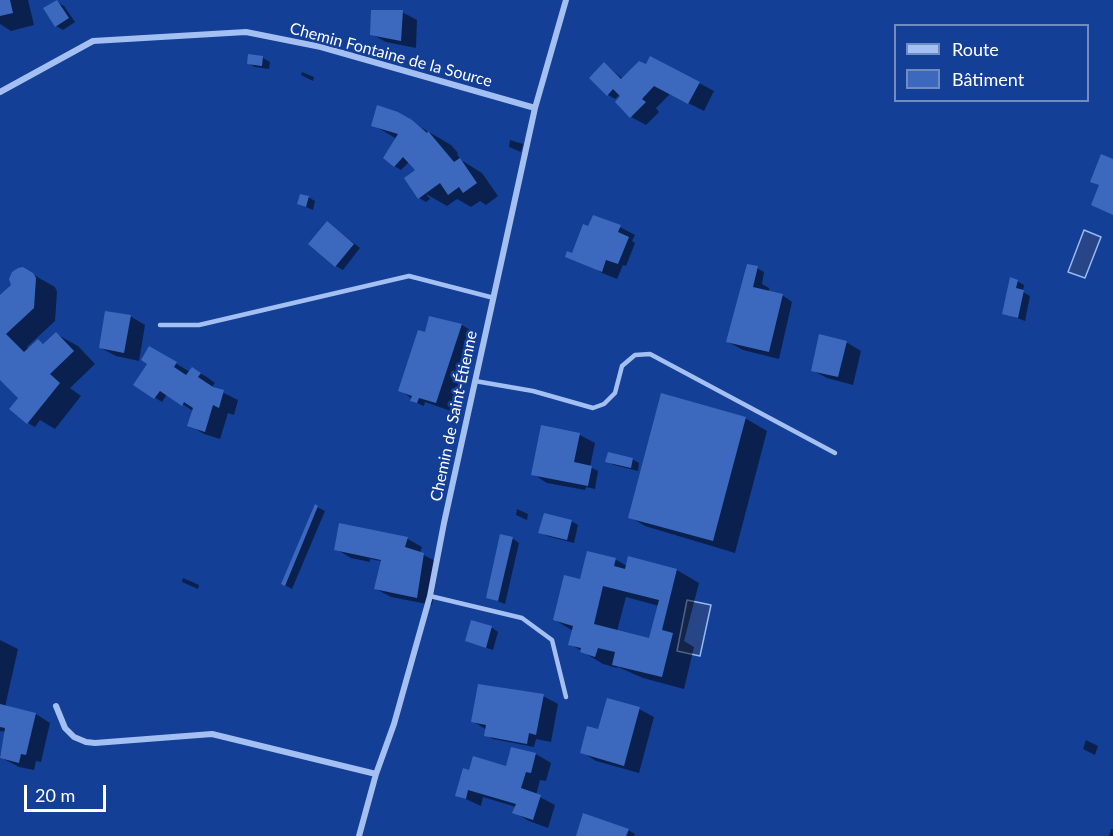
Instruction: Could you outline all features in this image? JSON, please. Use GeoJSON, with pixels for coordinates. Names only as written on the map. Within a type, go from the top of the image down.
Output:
{"type":"FeatureCollection","features":[{"type":"Feature","properties":{"kind":"street","name":"Chemin de Saint-Étienne"},"geometry":{"type":"LineString","coordinates":[[359,836],[430,596],[535,108],[566,0]]}},
{"type":"Feature","properties":{"kind":"street","name":"Chemin Fontaine de la Source"},"geometry":{"type":"LineString","coordinates":[[0,92],[93,41],[246,33],[321,47],[535,108]]}},
{"type":"Feature","properties":{"kind":"street"},"geometry":{"type":"LineString","coordinates":[[56,706],[65,728],[74,737],[86,742],[212,734],[376,774]]}},
{"type":"Feature","properties":{"kind":"lane"},"geometry":{"type":"LineString","coordinates":[[160,325],[199,325],[409,276],[494,298]]}},
{"type":"Feature","properties":{"kind":"lane"},"geometry":{"type":"LineString","coordinates":[[475,381],[533,391],[593,408],[604,404],[615,393],[622,366],[635,356],[650,354],[835,453]]}},
{"type":"Feature","properties":{"kind":"lane"},"geometry":{"type":"LineString","coordinates":[[430,596],[522,618],[552,640],[566,697]]}},
{"type":"Feature","properties":{"kind":"water"},"geometry":{"type":"Polygon","coordinates":[[[1084,230],[1101,237],[1085,278],[1068,272],[1084,230]]]}},
{"type":"Feature","properties":{"kind":"water"},"geometry":{"type":"Polygon","coordinates":[[[687,600],[711,605],[700,656],[677,651],[687,600]]]}},
{"type":"Feature","properties":{"kind":"building"},"geometry":{"type":"Polygon","coordinates":[[[0,0],[10,0],[13,13],[0,16],[0,0]]]}},
{"type":"Feature","properties":{"kind":"building"},"geometry":{"type":"Polygon","coordinates":[[[57,0],[69,18],[55,27],[43,8],[57,0]]]}},
{"type":"Feature","properties":{"kind":"building"},"geometry":{"type":"Polygon","coordinates":[[[371,10],[403,10],[401,41],[370,35],[371,10]]]}},
{"type":"Feature","properties":{"kind":"building"},"geometry":{"type":"Polygon","coordinates":[[[248,54],[263,56],[262,66],[247,64],[248,54]]]}},
{"type":"Feature","properties":{"kind":"building"},"geometry":{"type":"Polygon","coordinates":[[[650,56],[700,82],[688,104],[654,86],[642,99],[646,102],[630,118],[615,102],[620,96],[613,89],[607,96],[589,78],[604,62],[621,79],[639,61],[646,64],[650,56]]]}},
{"type":"Feature","properties":{"kind":"building"},"geometry":{"type":"Polygon","coordinates":[[[377,105],[398,112],[427,133],[428,131],[454,162],[460,158],[477,183],[463,193],[459,187],[448,195],[440,183],[418,199],[404,178],[415,170],[403,157],[394,167],[383,158],[398,134],[371,126],[377,105]]]}},
{"type":"Feature","properties":{"kind":"building"},"geometry":{"type":"Polygon","coordinates":[[[1101,154],[1113,159],[1113,215],[1091,205],[1099,185],[1090,182],[1101,154]]]}},
{"type":"Feature","properties":{"kind":"building"},"geometry":{"type":"Polygon","coordinates":[[[300,194],[309,196],[306,207],[297,204],[300,194]]]}},
{"type":"Feature","properties":{"kind":"building"},"geometry":{"type":"Polygon","coordinates":[[[593,215],[621,225],[618,232],[629,237],[618,264],[606,260],[602,272],[565,257],[567,251],[572,253],[583,224],[588,226],[593,215]]]}},
{"type":"Feature","properties":{"kind":"building"},"geometry":{"type":"Polygon","coordinates":[[[327,221],[354,244],[335,267],[308,244],[327,221]]]}},
{"type":"Feature","properties":{"kind":"building"},"geometry":{"type":"Polygon","coordinates":[[[747,264],[758,266],[753,287],[783,294],[769,352],[726,342],[747,264]]]}},
{"type":"Feature","properties":{"kind":"building"},"geometry":{"type":"Polygon","coordinates":[[[23,267],[33,273],[36,278],[34,308],[6,334],[24,352],[38,339],[43,344],[56,332],[74,351],[50,374],[60,383],[27,424],[9,409],[18,398],[0,380],[0,295],[11,285],[9,279],[12,272],[23,267]]]}},
{"type":"Feature","properties":{"kind":"building"},"geometry":{"type":"Polygon","coordinates":[[[1010,277],[1018,280],[1016,288],[1024,290],[1018,318],[1002,314],[1010,277]]]}},
{"type":"Feature","properties":{"kind":"building"},"geometry":{"type":"Polygon","coordinates":[[[105,311],[131,315],[124,353],[99,348],[105,311]]]}},
{"type":"Feature","properties":{"kind":"building"},"geometry":{"type":"Polygon","coordinates":[[[429,316],[462,324],[436,403],[419,398],[417,403],[410,401],[412,396],[398,391],[418,330],[425,332],[429,316]]]}},
{"type":"Feature","properties":{"kind":"building"},"geometry":{"type":"Polygon","coordinates":[[[819,334],[847,341],[838,377],[811,371],[819,334]]]}},
{"type":"Feature","properties":{"kind":"building"},"geometry":{"type":"Polygon","coordinates":[[[149,346],[177,362],[174,367],[186,375],[192,367],[201,373],[198,377],[213,387],[224,390],[219,408],[213,405],[205,432],[187,426],[193,408],[184,402],[182,406],[160,391],[154,399],[133,385],[147,364],[141,360],[149,346]]]}},
{"type":"Feature","properties":{"kind":"building"},"geometry":{"type":"Polygon","coordinates":[[[661,393],[746,417],[713,541],[628,518],[661,393]]]}},
{"type":"Feature","properties":{"kind":"building"},"geometry":{"type":"Polygon","coordinates":[[[541,425],[580,433],[574,462],[592,466],[588,486],[531,475],[541,425]]]}},
{"type":"Feature","properties":{"kind":"building"},"geometry":{"type":"Polygon","coordinates":[[[608,452],[633,458],[631,468],[605,462],[608,452]]]}},
{"type":"Feature","properties":{"kind":"building"},"geometry":{"type":"Polygon","coordinates":[[[315,504],[318,506],[285,586],[281,584],[315,504]]]}},
{"type":"Feature","properties":{"kind":"building"},"geometry":{"type":"Polygon","coordinates":[[[544,513],[572,520],[567,540],[538,533],[544,513]]]}},
{"type":"Feature","properties":{"kind":"building"},"geometry":{"type":"Polygon","coordinates":[[[339,523],[408,537],[405,547],[424,553],[417,598],[374,589],[381,560],[334,550],[339,523]]]}},
{"type":"Feature","properties":{"kind":"building"},"geometry":{"type":"Polygon","coordinates":[[[500,534],[513,537],[498,601],[486,598],[500,534]]]}},
{"type":"Feature","properties":{"kind":"building"},"geometry":{"type":"Polygon","coordinates":[[[587,551],[616,558],[614,566],[625,569],[628,556],[677,569],[662,630],[673,633],[662,677],[612,665],[615,652],[598,648],[595,657],[580,652],[581,648],[568,645],[573,626],[553,620],[564,575],[580,579],[587,551]],[[603,586],[594,624],[649,638],[659,600],[603,586]]]}},
{"type":"Feature","properties":{"kind":"building"},"geometry":{"type":"Polygon","coordinates":[[[471,620],[492,626],[486,648],[465,641],[471,620]]]}},
{"type":"Feature","properties":{"kind":"building"},"geometry":{"type":"Polygon","coordinates":[[[478,684],[544,694],[536,735],[529,733],[527,744],[484,736],[486,725],[471,722],[478,684]]]}},
{"type":"Feature","properties":{"kind":"building"},"geometry":{"type":"Polygon","coordinates":[[[607,698],[640,707],[624,766],[580,753],[587,726],[598,729],[607,698]]]}},
{"type":"Feature","properties":{"kind":"building"},"geometry":{"type":"Polygon","coordinates":[[[0,704],[36,713],[26,755],[21,754],[19,763],[0,758],[5,728],[0,727],[0,704]]]}},
{"type":"Feature","properties":{"kind":"building"},"geometry":{"type":"Polygon","coordinates":[[[511,747],[536,753],[531,773],[526,772],[521,788],[541,795],[533,820],[512,813],[516,804],[468,790],[466,799],[455,796],[463,768],[469,770],[473,756],[506,766],[511,747]]]}},
{"type":"Feature","properties":{"kind":"building"},"geometry":{"type":"Polygon","coordinates":[[[583,813],[629,829],[626,836],[576,836],[583,813]]]}}]}
